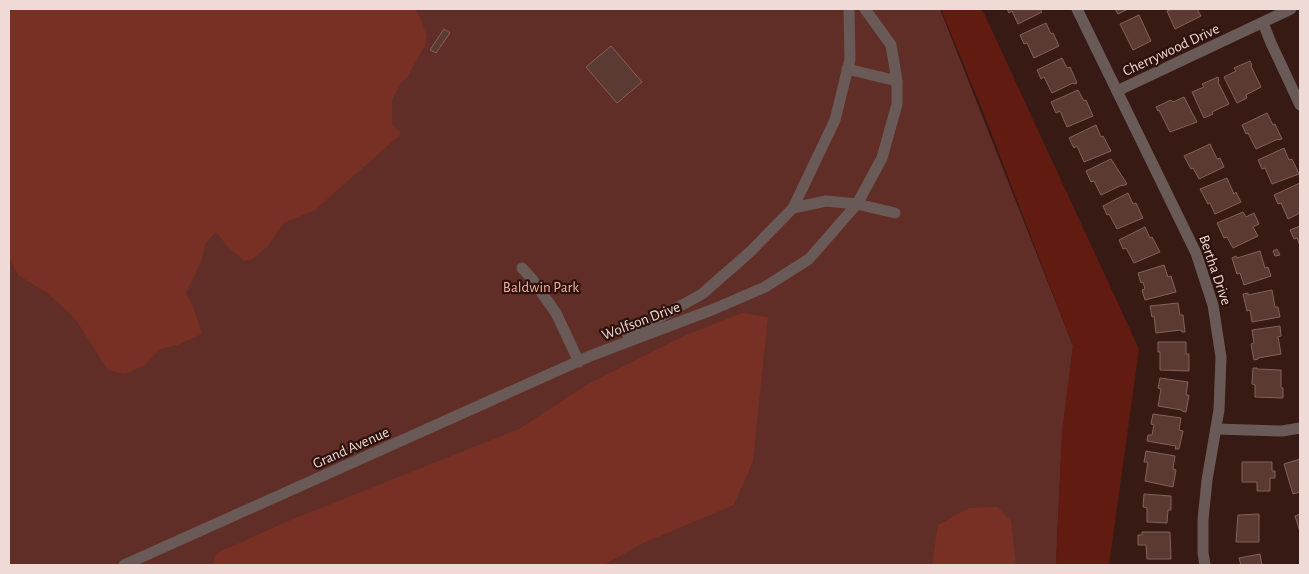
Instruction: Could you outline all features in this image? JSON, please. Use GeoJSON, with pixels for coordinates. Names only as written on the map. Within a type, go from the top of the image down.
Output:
{"type":"FeatureCollection","features":[{"type":"Feature","properties":{"kind":"street","name":"Wolfson Drive"},"geometry":{"type":"LineString","coordinates":[[590,356],[702,294],[750,252],[793,208],[835,120],[850,59],[849,9]]}},
{"type":"Feature","properties":{"kind":"street","name":"Wolfson Drive"},"geometry":{"type":"LineString","coordinates":[[590,356],[714,309],[765,287],[809,259],[857,204],[882,158],[897,104],[897,81],[891,45],[865,9]]}},
{"type":"Feature","properties":{"kind":"street","name":"Bertha Drive"},"geometry":{"type":"LineString","coordinates":[[1077,9],[1196,254],[1213,305],[1221,357],[1219,410],[1207,480],[1203,520],[1205,565]]}},
{"type":"Feature","properties":{"kind":"street","name":"Cherrywood Drive"},"geometry":{"type":"LineString","coordinates":[[1117,91],[1291,9]]}},
{"type":"Feature","properties":{"kind":"street"},"geometry":{"type":"LineString","coordinates":[[1263,23],[1300,105]]}},
{"type":"Feature","properties":{"kind":"street"},"geometry":{"type":"LineString","coordinates":[[847,69],[897,81]]}},
{"type":"Feature","properties":{"kind":"street"},"geometry":{"type":"LineString","coordinates":[[793,208],[826,201],[857,204],[895,213]]}},
{"type":"Feature","properties":{"kind":"street"},"geometry":{"type":"LineString","coordinates":[[522,268],[556,313],[579,362]]}},
{"type":"Feature","properties":{"kind":"street","name":"Grand Avenue"},"geometry":{"type":"LineString","coordinates":[[124,565],[590,356]]}},
{"type":"Feature","properties":{"kind":"street"},"geometry":{"type":"LineString","coordinates":[[1216,430],[1282,431],[1300,428]]}},
{"type":"Feature","properties":{"kind":"green space","name":"Baldwin Park"},"geometry":{"type":"Polygon","coordinates":[[[9,9],[940,9],[1073,346],[1061,459],[1056,565],[9,565],[9,9]]]}},
{"type":"Feature","properties":{"kind":"shaded area"},"geometry":{"type":"Polygon","coordinates":[[[9,9],[415,9],[427,36],[425,45],[392,100],[392,123],[401,134],[315,210],[284,223],[267,247],[251,260],[244,261],[227,246],[216,232],[205,244],[202,260],[186,293],[193,306],[202,334],[178,345],[160,349],[145,365],[124,374],[108,370],[74,317],[47,293],[18,275],[9,257],[9,9]]]}},
{"type":"Feature","properties":{"kind":"shaded area"},"geometry":{"type":"Polygon","coordinates":[[[941,9],[982,9],[1139,349],[1109,565],[1056,565],[1062,430],[1073,346],[984,114],[941,9]]]}},
{"type":"Feature","properties":{"kind":"shaded area"},"geometry":{"type":"Polygon","coordinates":[[[742,313],[768,317],[753,461],[734,505],[643,543],[604,565],[212,565],[217,553],[288,521],[519,429],[586,385],[686,335],[742,313]]]}},
{"type":"Feature","properties":{"kind":"shaded area"},"geometry":{"type":"Polygon","coordinates":[[[997,507],[1011,521],[1016,565],[932,565],[938,525],[969,508],[997,507]]]}},
{"type":"Feature","properties":{"kind":"building"},"geometry":{"type":"Polygon","coordinates":[[[1007,9],[1040,9],[1042,12],[1018,24],[1012,11],[1009,13],[1007,9]]]}},
{"type":"Feature","properties":{"kind":"building"},"geometry":{"type":"Polygon","coordinates":[[[1115,9],[1128,9],[1118,14],[1115,9]]]}},
{"type":"Feature","properties":{"kind":"building"},"geometry":{"type":"Polygon","coordinates":[[[1172,9],[1197,9],[1201,16],[1175,29],[1167,11],[1172,9]]]}},
{"type":"Feature","properties":{"kind":"building"},"geometry":{"type":"Polygon","coordinates":[[[1139,15],[1151,41],[1133,50],[1120,24],[1139,15]]]}},
{"type":"Feature","properties":{"kind":"building"},"geometry":{"type":"Polygon","coordinates":[[[1046,23],[1059,46],[1034,58],[1027,43],[1024,44],[1020,35],[1046,23]]]}},
{"type":"Feature","properties":{"kind":"building"},"geometry":{"type":"Polygon","coordinates":[[[444,29],[450,33],[436,53],[430,50],[444,29]]]}},
{"type":"Feature","properties":{"kind":"building"},"geometry":{"type":"Polygon","coordinates":[[[611,46],[642,82],[617,103],[586,67],[611,46]]]}},
{"type":"Feature","properties":{"kind":"building"},"geometry":{"type":"Polygon","coordinates":[[[1062,58],[1067,68],[1070,67],[1077,83],[1052,93],[1044,77],[1041,79],[1037,70],[1062,58]]]}},
{"type":"Feature","properties":{"kind":"building"},"geometry":{"type":"Polygon","coordinates":[[[1250,61],[1261,87],[1246,95],[1247,98],[1237,103],[1224,77],[1236,71],[1234,68],[1250,61]]]}},
{"type":"Feature","properties":{"kind":"building"},"geometry":{"type":"Polygon","coordinates":[[[1218,77],[1218,82],[1229,104],[1204,118],[1192,92],[1204,87],[1202,84],[1218,77]]]}},
{"type":"Feature","properties":{"kind":"building"},"geometry":{"type":"Polygon","coordinates":[[[1078,90],[1084,101],[1086,100],[1093,116],[1067,127],[1060,111],[1056,113],[1051,102],[1078,90]]]}},
{"type":"Feature","properties":{"kind":"building"},"geometry":{"type":"Polygon","coordinates":[[[1184,97],[1197,122],[1170,132],[1156,107],[1171,100],[1173,102],[1184,97]]]}},
{"type":"Feature","properties":{"kind":"building"},"geometry":{"type":"Polygon","coordinates":[[[1267,113],[1282,139],[1256,149],[1242,125],[1267,113]]]}},
{"type":"Feature","properties":{"kind":"building"},"geometry":{"type":"Polygon","coordinates":[[[1096,125],[1101,137],[1103,136],[1111,151],[1084,162],[1077,146],[1074,148],[1069,138],[1096,125]]]}},
{"type":"Feature","properties":{"kind":"building"},"geometry":{"type":"Polygon","coordinates":[[[1210,144],[1217,159],[1220,158],[1224,167],[1199,179],[1184,156],[1210,144]]]}},
{"type":"Feature","properties":{"kind":"building"},"geometry":{"type":"Polygon","coordinates":[[[1284,148],[1289,160],[1292,159],[1299,174],[1272,184],[1265,168],[1262,169],[1258,160],[1284,148]]]}},
{"type":"Feature","properties":{"kind":"building"},"geometry":{"type":"Polygon","coordinates":[[[1111,159],[1127,184],[1101,195],[1094,181],[1091,182],[1086,171],[1111,159]]]}},
{"type":"Feature","properties":{"kind":"building"},"geometry":{"type":"Polygon","coordinates":[[[1227,178],[1234,194],[1236,192],[1241,202],[1215,214],[1200,189],[1227,178]]]}},
{"type":"Feature","properties":{"kind":"building"},"geometry":{"type":"Polygon","coordinates":[[[1300,183],[1300,213],[1288,219],[1281,203],[1278,204],[1274,195],[1300,183]]]}},
{"type":"Feature","properties":{"kind":"building"},"geometry":{"type":"Polygon","coordinates":[[[1128,193],[1133,204],[1136,203],[1143,218],[1117,229],[1103,206],[1128,193]]]}},
{"type":"Feature","properties":{"kind":"building"},"geometry":{"type":"Polygon","coordinates":[[[1243,212],[1246,217],[1254,213],[1259,224],[1253,227],[1258,236],[1233,248],[1227,237],[1224,238],[1217,223],[1243,212]]]}},
{"type":"Feature","properties":{"kind":"building"},"geometry":{"type":"Polygon","coordinates":[[[1300,226],[1300,246],[1297,238],[1294,239],[1290,230],[1300,226]]]}},
{"type":"Feature","properties":{"kind":"building"},"geometry":{"type":"Polygon","coordinates":[[[1145,227],[1160,252],[1134,263],[1126,248],[1123,249],[1119,240],[1145,227]]]}},
{"type":"Feature","properties":{"kind":"building"},"geometry":{"type":"Polygon","coordinates":[[[1277,249],[1280,255],[1275,256],[1273,251],[1277,249]]]}},
{"type":"Feature","properties":{"kind":"building"},"geometry":{"type":"Polygon","coordinates":[[[1260,251],[1265,268],[1268,267],[1271,276],[1244,285],[1240,273],[1237,274],[1232,258],[1260,251]]]}},
{"type":"Feature","properties":{"kind":"building"},"geometry":{"type":"Polygon","coordinates":[[[1164,265],[1168,277],[1171,276],[1176,292],[1145,300],[1142,290],[1145,289],[1138,273],[1164,265]]]}},
{"type":"Feature","properties":{"kind":"building"},"geometry":{"type":"Polygon","coordinates":[[[1272,290],[1275,307],[1278,307],[1280,317],[1252,322],[1250,310],[1247,311],[1243,294],[1248,293],[1248,295],[1272,290]]]}},
{"type":"Feature","properties":{"kind":"building"},"geometry":{"type":"Polygon","coordinates":[[[1178,303],[1180,315],[1183,315],[1185,332],[1181,330],[1156,333],[1154,316],[1152,317],[1150,306],[1178,303]]]}},
{"type":"Feature","properties":{"kind":"building"},"geometry":{"type":"Polygon","coordinates":[[[1280,326],[1281,336],[1278,337],[1281,354],[1254,360],[1251,344],[1254,343],[1252,330],[1280,326]]]}},
{"type":"Feature","properties":{"kind":"building"},"geometry":{"type":"Polygon","coordinates":[[[1158,342],[1186,342],[1186,354],[1189,354],[1189,371],[1160,370],[1158,342]]]}},
{"type":"Feature","properties":{"kind":"building"},"geometry":{"type":"Polygon","coordinates":[[[1253,368],[1281,370],[1283,398],[1255,397],[1255,385],[1252,384],[1253,368]]]}},
{"type":"Feature","properties":{"kind":"building"},"geometry":{"type":"Polygon","coordinates":[[[1160,378],[1188,382],[1186,395],[1189,395],[1186,412],[1158,406],[1161,389],[1158,388],[1160,378]]]}},
{"type":"Feature","properties":{"kind":"building"},"geometry":{"type":"Polygon","coordinates":[[[1153,414],[1181,418],[1179,430],[1183,431],[1179,449],[1175,449],[1176,446],[1147,441],[1148,435],[1152,435],[1154,425],[1151,424],[1153,414]]]}},
{"type":"Feature","properties":{"kind":"building"},"geometry":{"type":"Polygon","coordinates":[[[1146,451],[1175,456],[1173,469],[1176,470],[1173,487],[1145,481],[1148,462],[1144,462],[1146,451]]]}},
{"type":"Feature","properties":{"kind":"building"},"geometry":{"type":"Polygon","coordinates":[[[1300,459],[1300,492],[1293,494],[1284,464],[1300,459]]]}},
{"type":"Feature","properties":{"kind":"building"},"geometry":{"type":"Polygon","coordinates":[[[1242,462],[1272,462],[1272,471],[1275,471],[1275,478],[1270,478],[1270,491],[1257,491],[1257,482],[1242,482],[1242,462]]]}},
{"type":"Feature","properties":{"kind":"building"},"geometry":{"type":"Polygon","coordinates":[[[1144,494],[1171,496],[1171,510],[1168,510],[1167,523],[1147,522],[1147,508],[1143,507],[1144,494]]]}},
{"type":"Feature","properties":{"kind":"building"},"geometry":{"type":"Polygon","coordinates":[[[1259,514],[1259,542],[1236,542],[1238,515],[1259,514]]]}},
{"type":"Feature","properties":{"kind":"building"},"geometry":{"type":"Polygon","coordinates":[[[1300,514],[1300,532],[1295,516],[1300,514]]]}},
{"type":"Feature","properties":{"kind":"building"},"geometry":{"type":"Polygon","coordinates":[[[1142,532],[1170,532],[1171,559],[1147,559],[1146,545],[1138,545],[1138,535],[1142,535],[1142,532]]]}},
{"type":"Feature","properties":{"kind":"building"},"geometry":{"type":"Polygon","coordinates":[[[1260,554],[1262,565],[1241,565],[1239,558],[1260,554]]]}}]}
